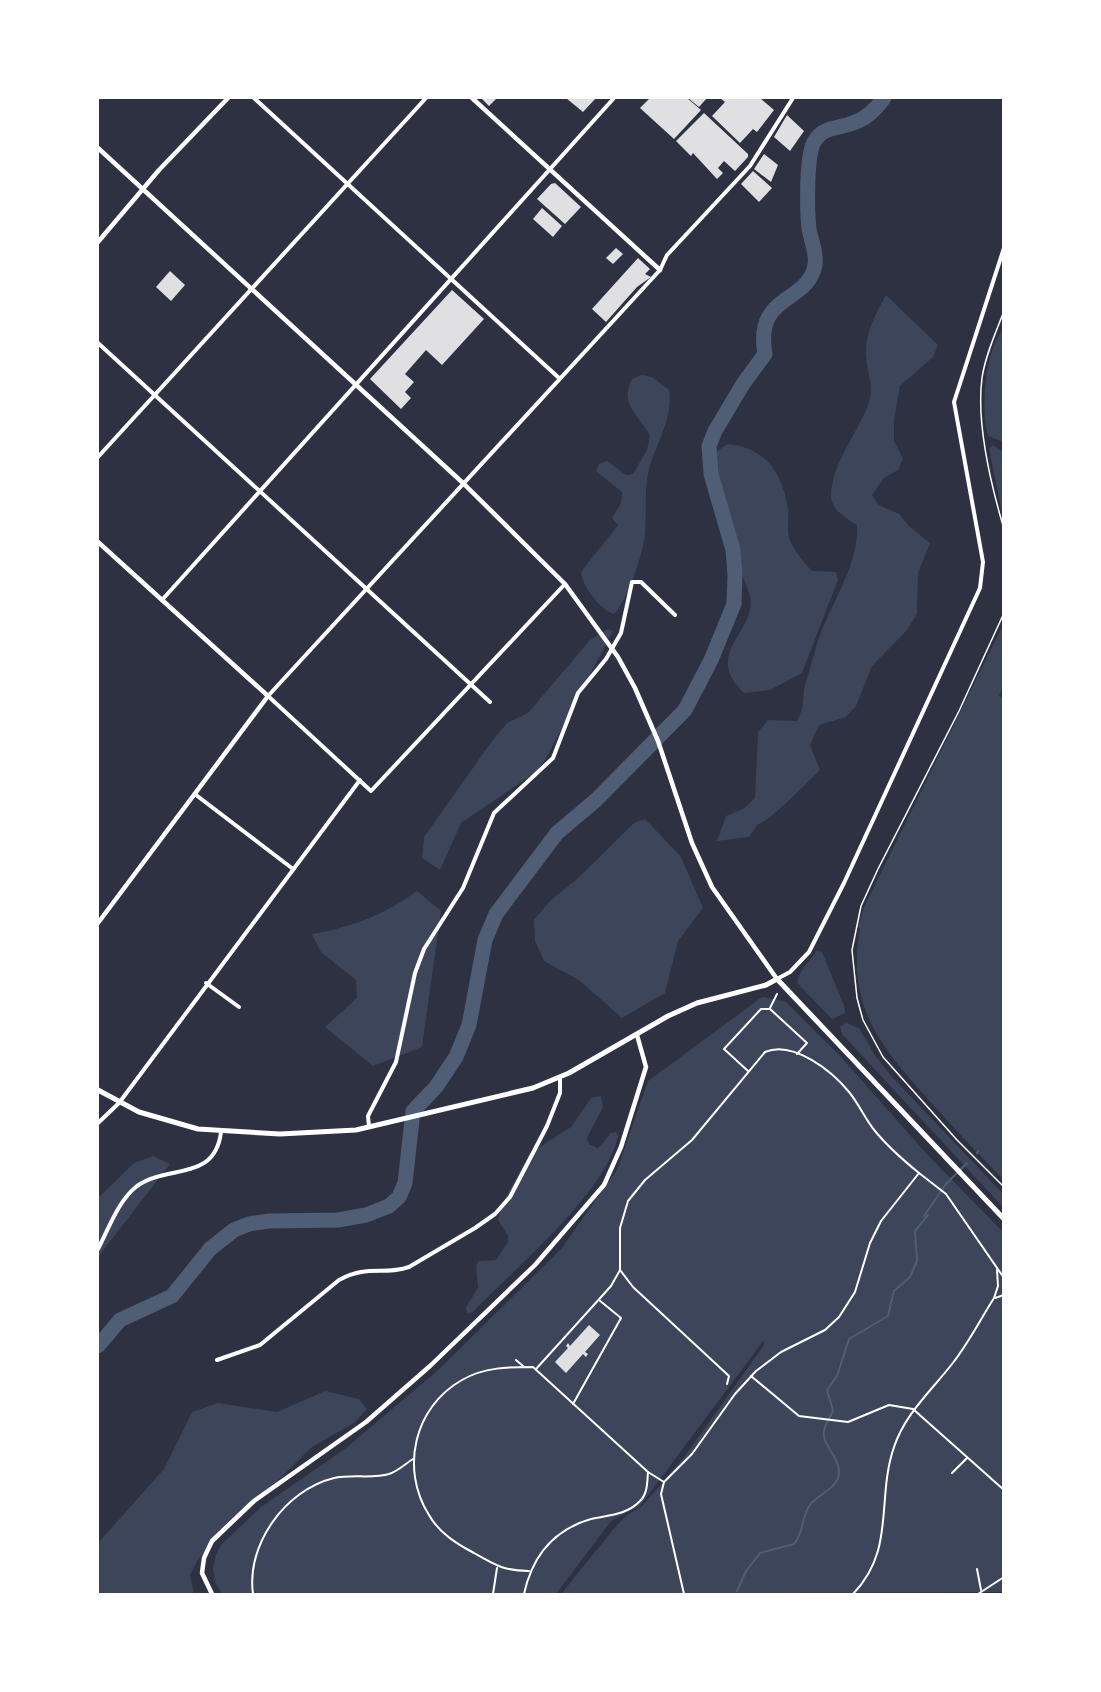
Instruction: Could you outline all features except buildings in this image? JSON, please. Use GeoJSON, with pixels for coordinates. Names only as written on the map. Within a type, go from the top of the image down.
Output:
{"type":"FeatureCollection","features":[{"type":"Feature","properties":{"kind":"main road"},"geometry":{"type":"LineString","coordinates":[[98,1090],[118,1103],[171,1123],[221,1132],[328,1133],[369,1127],[533,1088],[560,1077],[697,1003],[766,985],[777,978],[1004,1220]]}},
{"type":"Feature","properties":{"kind":"street"},"geometry":{"type":"LineString","coordinates":[[98,242],[228,98]]}},
{"type":"Feature","properties":{"kind":"street"},"geometry":{"type":"LineString","coordinates":[[254,98],[560,378]]}},
{"type":"Feature","properties":{"kind":"street"},"geometry":{"type":"LineString","coordinates":[[98,457],[426,98]]}},
{"type":"Feature","properties":{"kind":"street"},"geometry":{"type":"LineString","coordinates":[[472,98],[660,270]]}},
{"type":"Feature","properties":{"kind":"street"},"geometry":{"type":"LineString","coordinates":[[162,600],[614,98]]}},
{"type":"Feature","properties":{"kind":"street"},"geometry":{"type":"LineString","coordinates":[[98,923],[268,696],[660,270],[667,255],[750,166],[794,98]]}},
{"type":"Feature","properties":{"kind":"street"},"geometry":{"type":"LineString","coordinates":[[98,148],[463,483],[565,584],[618,657],[643,704],[712,887],[777,978],[790,972],[809,951],[844,883],[980,588],[983,562],[954,402],[1004,248]]}},
{"type":"Feature","properties":{"kind":"street"},"geometry":{"type":"LineString","coordinates":[[98,343],[490,702]]}},
{"type":"Feature","properties":{"kind":"street"},"geometry":{"type":"LineString","coordinates":[[98,542],[371,791],[565,584]]}},
{"type":"Feature","properties":{"kind":"street"},"geometry":{"type":"LineString","coordinates":[[369,1127],[368,1116],[396,1062],[415,974],[424,949],[463,888],[494,813],[554,758],[578,693],[606,659],[621,633],[632,582],[641,582],[675,615]]}},
{"type":"Feature","properties":{"kind":"street"},"geometry":{"type":"LineString","coordinates":[[98,1123],[118,1103],[360,780]]}},
{"type":"Feature","properties":{"kind":"street"},"geometry":{"type":"LineString","coordinates":[[196,795],[293,869]]}},
{"type":"Feature","properties":{"kind":"street"},"geometry":{"type":"LineString","coordinates":[[206,983],[239,1007]]}},
{"type":"Feature","properties":{"kind":"street"},"geometry":{"type":"LineString","coordinates":[[770,1008],[777,994]]}},
{"type":"Feature","properties":{"kind":"street"},"geometry":{"type":"LineString","coordinates":[[770,1008],[807,1043],[797,1054]]}},
{"type":"Feature","properties":{"kind":"street"},"geometry":{"type":"LineString","coordinates":[[749,1072],[724,1049],[761,1010],[770,1008]]}},
{"type":"Feature","properties":{"kind":"street"},"geometry":{"type":"LineString","coordinates":[[212,1594],[202,1573],[204,1558],[212,1540],[254,1501],[366,1422],[430,1366],[535,1266],[604,1185],[621,1148],[646,1067],[637,1035]]}},
{"type":"Feature","properties":{"kind":"street"},"geometry":{"type":"LineString","coordinates":[[536,1369],[611,1286],[620,1270],[620,1228],[628,1201],[645,1180],[692,1140],[749,1072],[760,1055],[770,1050],[784,1049],[797,1054],[840,1082],[873,1128],[919,1173],[946,1194],[1004,1278]]}},
{"type":"Feature","properties":{"kind":"street"},"geometry":{"type":"LineString","coordinates":[[217,1360],[260,1346],[339,1280],[354,1272],[374,1269],[399,1271],[409,1267],[495,1214],[510,1197],[548,1125],[560,1093],[560,1077]]}},
{"type":"Feature","properties":{"kind":"street"},"geometry":{"type":"LineString","coordinates":[[98,1249],[128,1194],[148,1180],[206,1163],[217,1151],[221,1132]]}},
{"type":"Feature","properties":{"kind":"street"},"geometry":{"type":"LineString","coordinates":[[684,1594],[661,1494],[664,1482],[692,1454],[751,1376],[770,1359],[816,1336],[839,1317],[855,1292],[875,1233],[919,1173]]}},
{"type":"Feature","properties":{"kind":"street"},"geometry":{"type":"LineString","coordinates":[[620,1270],[633,1287],[729,1376],[727,1384]]}},
{"type":"Feature","properties":{"kind":"street"},"geometry":{"type":"LineString","coordinates":[[852,1594],[870,1572],[878,1555],[885,1527],[885,1488],[894,1445],[913,1409],[953,1363],[994,1298],[998,1286],[997,1270]]}},
{"type":"Feature","properties":{"kind":"street"},"geometry":{"type":"LineString","coordinates":[[994,1298],[1004,1295]]}},
{"type":"Feature","properties":{"kind":"street"},"geometry":{"type":"LineString","coordinates":[[573,1404],[621,1318],[599,1300]]}},
{"type":"Feature","properties":{"kind":"street"},"geometry":{"type":"LineString","coordinates":[[516,1360],[523,1367]]}},
{"type":"Feature","properties":{"kind":"street"},"geometry":{"type":"LineString","coordinates":[[529,1571],[497,1568],[457,1544],[429,1515],[420,1496],[412,1459],[425,1417],[449,1388],[462,1379],[494,1368],[536,1369],[648,1472],[664,1482]]}},
{"type":"Feature","properties":{"kind":"street"},"geometry":{"type":"LineString","coordinates":[[751,1376],[799,1416],[857,1420],[889,1405],[899,1404],[913,1409],[1004,1490]]}},
{"type":"Feature","properties":{"kind":"street"},"geometry":{"type":"LineString","coordinates":[[952,1473],[968,1457]]}},
{"type":"Feature","properties":{"kind":"street"},"geometry":{"type":"LineString","coordinates":[[253,1594],[253,1568],[260,1546],[281,1511],[296,1497],[331,1479],[355,1474],[388,1474],[412,1459]]}},
{"type":"Feature","properties":{"kind":"street"},"geometry":{"type":"LineString","coordinates":[[525,1594],[529,1571],[540,1554],[562,1533],[591,1519],[616,1515],[639,1502],[646,1493],[648,1472]]}},
{"type":"Feature","properties":{"kind":"street"},"geometry":{"type":"LineString","coordinates":[[493,1594],[497,1568]]}},
{"type":"Feature","properties":{"kind":"street"},"geometry":{"type":"LineString","coordinates":[[976,1569],[981,1590]]}},
{"type":"Feature","properties":{"kind":"street"},"geometry":{"type":"LineString","coordinates":[[978,1594],[1004,1577]]}},
{"type":"Feature","properties":{"kind":"lane"},"geometry":{"type":"LineString","coordinates":[[1004,311],[982,374],[981,409],[991,478],[1004,530]]}},
{"type":"Feature","properties":{"kind":"lane"},"geometry":{"type":"LineString","coordinates":[[1004,613],[959,711],[861,906],[852,950],[857,999],[872,1038],[883,1057],[957,1140],[1004,1186]]}},
{"type":"Feature","properties":{"kind":"shaded area"},"geometry":{"type":"Polygon","coordinates":[[[886,295],[938,345],[933,357],[900,386],[894,420],[894,441],[903,459],[898,470],[884,478],[872,495],[879,505],[899,514],[909,526],[930,543],[918,573],[917,614],[907,630],[872,666],[856,706],[846,717],[819,725],[810,745],[820,770],[779,809],[758,824],[749,837],[717,841],[726,816],[743,809],[755,798],[758,732],[768,720],[797,721],[802,710],[805,688],[819,639],[851,564],[857,538],[857,525],[840,513],[834,505],[831,495],[832,483],[840,460],[870,399],[871,387],[866,356],[867,340],[886,295]]]}},
{"type":"Feature","properties":{"kind":"shaded area"},"geometry":{"type":"Polygon","coordinates":[[[1003,330],[1004,399],[1001,400],[1004,442],[988,436],[985,411],[988,366],[1003,330]]]}},
{"type":"Feature","properties":{"kind":"shaded area"},"geometry":{"type":"Polygon","coordinates":[[[642,375],[652,377],[669,390],[669,411],[648,474],[642,552],[629,588],[614,614],[603,608],[593,597],[581,572],[618,525],[612,518],[621,503],[622,492],[596,471],[599,464],[607,461],[626,475],[633,474],[647,450],[650,435],[632,408],[628,395],[632,379],[642,375]]]}},
{"type":"Feature","properties":{"kind":"shaded area"},"geometry":{"type":"Polygon","coordinates":[[[728,444],[753,451],[770,464],[785,496],[788,509],[788,534],[793,546],[812,571],[836,572],[838,580],[802,673],[770,690],[744,693],[732,678],[728,665],[729,653],[747,619],[750,606],[749,593],[724,521],[714,480],[717,452],[728,444]]]}},
{"type":"Feature","properties":{"kind":"shaded area"},"geometry":{"type":"Polygon","coordinates":[[[993,445],[1003,452],[1003,517],[989,449],[993,445]]]}},
{"type":"Feature","properties":{"kind":"shaded area"},"geometry":{"type":"Polygon","coordinates":[[[1003,625],[1003,686],[999,696],[1004,699],[1003,1179],[911,1080],[882,1042],[863,1002],[858,980],[857,956],[860,929],[858,927],[864,907],[1003,625]]]}},
{"type":"Feature","properties":{"kind":"shaded area"},"geometry":{"type":"Polygon","coordinates":[[[608,629],[613,631],[545,760],[536,772],[461,823],[440,870],[422,858],[424,837],[492,741],[507,723],[528,713],[590,640],[608,629]]]}},
{"type":"Feature","properties":{"kind":"shaded area"},"geometry":{"type":"Polygon","coordinates":[[[645,819],[681,857],[703,908],[678,941],[665,993],[622,1018],[579,980],[544,961],[535,941],[534,920],[551,900],[576,880],[634,823],[645,819]]]}},
{"type":"Feature","properties":{"kind":"shaded area"},"geometry":{"type":"Polygon","coordinates":[[[417,891],[441,911],[422,1047],[373,1066],[325,1027],[357,998],[356,980],[321,952],[312,934],[341,928],[367,919],[417,891]]]}},
{"type":"Feature","properties":{"kind":"shaded area"},"geometry":{"type":"Polygon","coordinates":[[[817,951],[822,952],[845,1008],[845,1013],[832,1019],[798,984],[801,972],[817,951]]]}},
{"type":"Feature","properties":{"kind":"shaded area"},"geometry":{"type":"Polygon","coordinates":[[[762,997],[785,1001],[843,1059],[924,1151],[1003,1232],[1004,1592],[561,1594],[616,1526],[627,1515],[642,1506],[685,1456],[764,1345],[764,1340],[640,1506],[611,1521],[556,1594],[222,1594],[215,1582],[213,1569],[216,1554],[222,1544],[261,1507],[346,1448],[436,1372],[561,1249],[617,1170],[648,1081],[762,997]]]}},
{"type":"Feature","properties":{"kind":"shaded area"},"geometry":{"type":"Polygon","coordinates":[[[846,1023],[859,1028],[876,1057],[892,1077],[1003,1194],[1003,1207],[842,1034],[840,1027],[846,1023]]]}},
{"type":"Feature","properties":{"kind":"shaded area"},"geometry":{"type":"Polygon","coordinates":[[[601,1096],[603,1107],[587,1138],[589,1144],[598,1148],[611,1133],[616,1132],[618,1136],[610,1158],[596,1181],[578,1205],[534,1253],[473,1312],[467,1313],[466,1307],[478,1288],[476,1265],[479,1261],[496,1260],[508,1242],[508,1236],[498,1220],[502,1204],[530,1153],[571,1127],[591,1098],[601,1096]]]}},
{"type":"Feature","properties":{"kind":"shaded area"},"geometry":{"type":"Polygon","coordinates":[[[153,1156],[170,1164],[98,1257],[98,1198],[134,1163],[153,1156]]]}},
{"type":"Feature","properties":{"kind":"shaded area"},"geometry":{"type":"Polygon","coordinates":[[[325,1391],[359,1399],[367,1409],[354,1423],[312,1447],[199,1558],[190,1575],[194,1594],[98,1594],[98,1543],[164,1469],[192,1412],[218,1403],[277,1412],[325,1391]]]}},
{"type":"Feature","properties":{"kind":"waterway"},"geometry":{"type":"LineString","coordinates":[[98,1346],[120,1320],[172,1296],[210,1249],[234,1230],[249,1224],[269,1221],[338,1220],[366,1215],[389,1206],[399,1197],[405,1183],[413,1111],[436,1087],[456,1057],[469,1025],[485,940],[496,914],[557,833],[596,800],[685,710],[711,660],[734,604],[735,575],[733,550],[711,474],[709,446],[715,431],[743,384],[765,354],[764,334],[767,320],[774,309],[803,287],[810,278],[815,265],[815,251],[809,229],[808,198],[808,171],[814,142],[826,131],[862,119],[884,98]]}},
{"type":"Feature","properties":{"kind":"waterway"},"geometry":{"type":"LineString","coordinates":[[924,1216],[946,1184],[967,1163]]}},
{"type":"Feature","properties":{"kind":"waterway"},"geometry":{"type":"LineString","coordinates":[[737,1591],[746,1571],[760,1553],[794,1544],[810,1505],[836,1482],[838,1466],[824,1436],[833,1410],[827,1390],[837,1376],[849,1339],[888,1316],[894,1291],[910,1277],[917,1261],[915,1231],[928,1215]]}}]}
